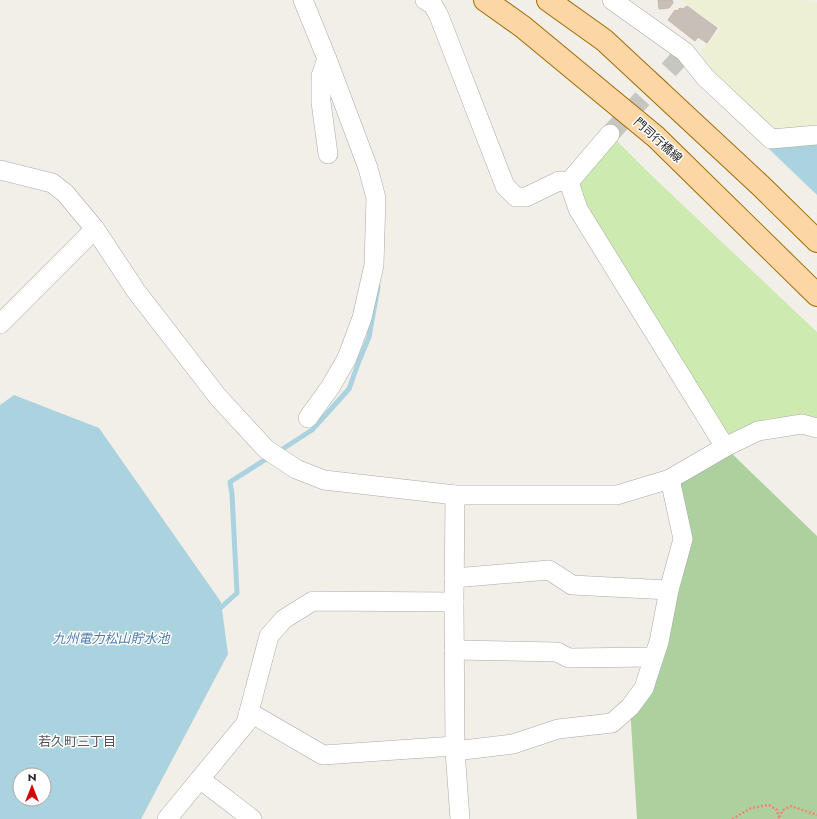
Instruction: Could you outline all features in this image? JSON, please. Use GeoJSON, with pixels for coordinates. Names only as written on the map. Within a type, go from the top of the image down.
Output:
{"type":"FeatureCollection","features":[{"type":"Feature","properties":{"kind":"main road","name":"門司行橋線"},"geometry":{"type":"LineString","coordinates":[[485,0],[523,27],[656,137],[817,295]]}},
{"type":"Feature","properties":{"kind":"main road"},"geometry":{"type":"LineString","coordinates":[[548,0],[604,40],[761,186],[817,241]]}},
{"type":"Feature","properties":{"kind":"street"},"geometry":{"type":"LineString","coordinates":[[303,0],[368,168],[376,198],[374,265],[362,318],[347,358],[331,386],[308,418]]}},
{"type":"Feature","properties":{"kind":"street"},"geometry":{"type":"LineString","coordinates":[[425,0],[440,16],[505,186],[516,197],[526,197],[559,181],[569,182]]}},
{"type":"Feature","properties":{"kind":"street"},"geometry":{"type":"LineString","coordinates":[[612,0],[685,52],[705,77],[771,139],[817,135]]}},
{"type":"Feature","properties":{"kind":"street"},"geometry":{"type":"LineString","coordinates":[[327,59],[321,76],[321,95],[328,154]]}},
{"type":"Feature","properties":{"kind":"street"},"geometry":{"type":"LineString","coordinates":[[569,182],[610,134]]}},
{"type":"Feature","properties":{"kind":"street"},"geometry":{"type":"LineString","coordinates":[[0,170],[52,183],[65,193],[95,229],[136,291],[218,397],[266,449],[296,469],[324,480],[455,495],[618,495],[670,479],[725,447],[758,431],[802,424],[817,428]]}},
{"type":"Feature","properties":{"kind":"street"},"geometry":{"type":"LineString","coordinates":[[569,182],[578,209],[725,447]]}},
{"type":"Feature","properties":{"kind":"street"},"geometry":{"type":"LineString","coordinates":[[0,324],[95,229]]}},
{"type":"Feature","properties":{"kind":"street"},"geometry":{"type":"LineString","coordinates":[[249,712],[323,755],[455,749],[513,744],[558,729],[612,723],[630,707],[644,688],[658,642],[669,590],[683,539],[670,479]]}},
{"type":"Feature","properties":{"kind":"street"},"geometry":{"type":"LineString","coordinates":[[455,495],[455,749],[460,819]]}},
{"type":"Feature","properties":{"kind":"street"},"geometry":{"type":"LineString","coordinates":[[454,578],[549,570],[572,584],[669,590]]}},
{"type":"Feature","properties":{"kind":"street"},"geometry":{"type":"LineString","coordinates":[[167,819],[246,723],[269,636],[284,619],[313,601],[454,602]]}},
{"type":"Feature","properties":{"kind":"street"},"geometry":{"type":"LineString","coordinates":[[454,650],[556,652],[569,658],[654,657]]}},
{"type":"Feature","properties":{"kind":"street"},"geometry":{"type":"LineString","coordinates":[[200,779],[252,819]]}},
{"type":"Feature","properties":{"kind":"path"},"geometry":{"type":"LineString","coordinates":[[732,819],[751,808],[769,805],[777,810],[778,818]]}},
{"type":"Feature","properties":{"kind":"path"},"geometry":{"type":"LineString","coordinates":[[778,818],[783,810],[791,806],[817,815]]}},
{"type":"Feature","properties":{"kind":"green space"},"geometry":{"type":"Polygon","coordinates":[[[681,0],[803,0],[817,3],[817,128],[782,132],[771,127],[712,78],[701,51],[721,29],[681,0]]]}},
{"type":"Feature","properties":{"kind":"green space"},"geometry":{"type":"Polygon","coordinates":[[[614,138],[817,332],[817,422],[801,417],[766,419],[725,437],[581,213],[576,182],[614,138]]]}},
{"type":"Feature","properties":{"kind":"green space"},"geometry":{"type":"Polygon","coordinates":[[[725,447],[817,536],[817,819],[637,819],[630,707],[683,539],[670,479],[725,447]]]}},
{"type":"Feature","properties":{"kind":"water"},"geometry":{"type":"Polygon","coordinates":[[[817,143],[817,195],[768,148],[817,143]]]}},
{"type":"Feature","properties":{"kind":"water","name":"九州電力松山貯水池"},"geometry":{"type":"Polygon","coordinates":[[[14,395],[99,428],[221,602],[228,654],[141,819],[0,819],[0,405],[14,395]]]}},
{"type":"Feature","properties":{"kind":"building"},"geometry":{"type":"Polygon","coordinates":[[[658,0],[672,0],[673,3],[669,8],[659,9],[658,0]]]}},
{"type":"Feature","properties":{"kind":"building"},"geometry":{"type":"Polygon","coordinates":[[[687,6],[717,28],[707,43],[698,37],[695,41],[668,20],[675,10],[677,11],[680,8],[683,9],[687,6]]]}},
{"type":"Feature","properties":{"kind":"waterway"},"geometry":{"type":"LineString","coordinates":[[278,452],[312,430],[349,389],[369,337],[378,287]]}},
{"type":"Feature","properties":{"kind":"waterway"},"geometry":{"type":"LineString","coordinates":[[217,611],[237,593],[232,494],[230,482],[271,456]]}},
{"type":"Feature","properties":{"kind":"tunnel"},"geometry":{"type":"LineString","coordinates":[[610,134],[685,52]]}},
{"type":"Feature","properties":{"kind":"district","name":"若久町三丁目"},"geometry":{"type":"Point","coordinates":[77,741]}}]}
